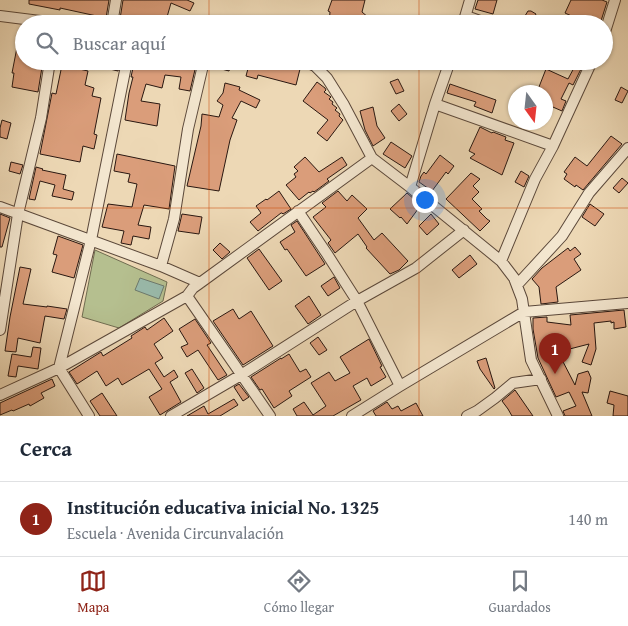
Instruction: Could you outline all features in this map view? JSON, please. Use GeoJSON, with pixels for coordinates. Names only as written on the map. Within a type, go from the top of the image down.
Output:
{"type":"FeatureCollection","features":[{"type":"Feature","properties":{"kind":"street"},"geometry":{"type":"LineString","coordinates":[[114,15],[116,0]]}},
{"type":"Feature","properties":{"kind":"street"},"geometry":{"type":"LineString","coordinates":[[466,15],[470,0]]}},
{"type":"Feature","properties":{"kind":"street"},"geometry":{"type":"LineString","coordinates":[[611,15],[616,0]]}},
{"type":"Feature","properties":{"kind":"street"},"geometry":{"type":"LineString","coordinates":[[0,16],[15,18]]}},
{"type":"Feature","properties":{"kind":"street"},"geometry":{"type":"LineString","coordinates":[[0,330],[18,214],[40,118],[48,70]]}},
{"type":"Feature","properties":{"kind":"street"},"geometry":{"type":"LineString","coordinates":[[89,416],[59,368],[91,240],[125,70]]}},
{"type":"Feature","properties":{"kind":"street"},"geometry":{"type":"LineString","coordinates":[[161,266],[174,219],[188,129],[202,70]]}},
{"type":"Feature","properties":{"kind":"street"},"geometry":{"type":"LineString","coordinates":[[319,70],[327,78],[344,105],[372,158],[410,186],[501,261],[514,278],[522,299],[531,360],[558,416]]}},
{"type":"Feature","properties":{"kind":"street"},"geometry":{"type":"LineString","coordinates":[[410,186],[447,70]]}},
{"type":"Feature","properties":{"kind":"street"},"geometry":{"type":"LineString","coordinates":[[501,261],[535,179],[553,146],[588,70]]}},
{"type":"Feature","properties":{"kind":"street"},"geometry":{"type":"LineString","coordinates":[[435,104],[553,146]]}},
{"type":"Feature","properties":{"kind":"street"},"geometry":{"type":"LineString","coordinates":[[517,285],[562,236],[589,193],[628,148]]}},
{"type":"Feature","properties":{"kind":"street"},"geometry":{"type":"LineString","coordinates":[[0,395],[59,368],[187,296],[193,288],[372,158]]}},
{"type":"Feature","properties":{"kind":"street"},"geometry":{"type":"LineString","coordinates":[[0,207],[161,266],[200,283]]}},
{"type":"Feature","properties":{"kind":"street"},"geometry":{"type":"LineString","coordinates":[[298,211],[356,301],[400,386]]}},
{"type":"Feature","properties":{"kind":"street"},"geometry":{"type":"LineString","coordinates":[[171,416],[241,375],[356,301],[416,268],[464,230]]}},
{"type":"Feature","properties":{"kind":"street"},"geometry":{"type":"LineString","coordinates":[[352,416],[524,312],[625,304],[628,293]]}},
{"type":"Feature","properties":{"kind":"street"},"geometry":{"type":"LineString","coordinates":[[187,296],[270,416]]}},
{"type":"Feature","properties":{"kind":"street"},"geometry":{"type":"LineString","coordinates":[[467,416],[495,398],[513,383],[540,379]]}},
{"type":"Feature","properties":{"kind":"green space"},"geometry":{"type":"Polygon","coordinates":[[[95,250],[167,282],[163,301],[119,328],[82,317],[95,250]]]}},
{"type":"Feature","properties":{"kind":"shaded area"},"geometry":{"type":"Polygon","coordinates":[[[140,278],[164,286],[159,299],[135,290],[140,278]]]}},
{"type":"Feature","properties":{"kind":"building"},"geometry":{"type":"Polygon","coordinates":[[[29,0],[109,0],[106,15],[92,15],[29,4],[29,0]]]}},
{"type":"Feature","properties":{"kind":"building"},"geometry":{"type":"Polygon","coordinates":[[[123,0],[187,0],[194,3],[190,11],[171,3],[168,15],[121,15],[123,0]]]}},
{"type":"Feature","properties":{"kind":"building"},"geometry":{"type":"Polygon","coordinates":[[[332,0],[365,0],[362,12],[366,15],[330,15],[328,11],[332,0]]]}},
{"type":"Feature","properties":{"kind":"building"},"geometry":{"type":"Polygon","coordinates":[[[478,0],[497,0],[493,14],[475,9],[478,0]]]}},
{"type":"Feature","properties":{"kind":"building"},"geometry":{"type":"Polygon","coordinates":[[[571,0],[602,0],[607,2],[603,15],[569,15],[565,13],[571,0]]]}},
{"type":"Feature","properties":{"kind":"building"},"geometry":{"type":"Polygon","coordinates":[[[528,11],[536,14],[536,15],[526,15],[528,11]]]}},
{"type":"Feature","properties":{"kind":"building"},"geometry":{"type":"Polygon","coordinates":[[[15,58],[15,70],[42,70],[38,92],[12,87],[14,73],[12,73],[15,58]]]}},
{"type":"Feature","properties":{"kind":"building"},"geometry":{"type":"Polygon","coordinates":[[[61,70],[84,70],[88,71],[85,85],[94,88],[92,96],[101,98],[94,134],[97,135],[94,149],[83,146],[80,162],[40,154],[52,93],[56,94],[61,70]]]}},
{"type":"Feature","properties":{"kind":"building"},"geometry":{"type":"Polygon","coordinates":[[[132,70],[195,70],[190,91],[179,89],[181,77],[165,75],[162,88],[146,84],[141,101],[160,104],[157,126],[125,120],[133,77],[131,77],[132,70]]]}},
{"type":"Feature","properties":{"kind":"building"},"geometry":{"type":"Polygon","coordinates":[[[248,70],[300,70],[296,85],[258,75],[257,79],[246,76],[248,70]]]}},
{"type":"Feature","properties":{"kind":"building"},"geometry":{"type":"Polygon","coordinates":[[[546,70],[568,79],[573,70],[580,70],[573,85],[569,83],[561,99],[566,101],[562,111],[553,107],[553,85],[540,85],[546,70]]]}},
{"type":"Feature","properties":{"kind":"building"},"geometry":{"type":"Polygon","coordinates":[[[398,79],[404,91],[396,94],[390,82],[398,79]]]}},
{"type":"Feature","properties":{"kind":"building"},"geometry":{"type":"Polygon","coordinates":[[[317,82],[325,88],[324,92],[331,97],[329,99],[337,108],[335,110],[343,120],[327,141],[317,133],[328,120],[303,101],[317,82]]]}},
{"type":"Feature","properties":{"kind":"building"},"geometry":{"type":"Polygon","coordinates":[[[225,83],[240,87],[239,90],[260,100],[256,108],[241,101],[232,118],[237,120],[230,140],[219,191],[187,186],[202,114],[219,117],[223,105],[217,101],[223,93],[225,83]]]}},
{"type":"Feature","properties":{"kind":"building"},"geometry":{"type":"Polygon","coordinates":[[[450,84],[496,100],[492,113],[474,106],[476,102],[447,93],[450,84]]]}},
{"type":"Feature","properties":{"kind":"building"},"geometry":{"type":"Polygon","coordinates":[[[621,87],[628,91],[622,103],[615,100],[621,87]]]}},
{"type":"Feature","properties":{"kind":"building"},"geometry":{"type":"Polygon","coordinates":[[[399,104],[407,114],[399,121],[391,111],[399,104]]]}},
{"type":"Feature","properties":{"kind":"building"},"geometry":{"type":"Polygon","coordinates":[[[373,107],[377,126],[385,138],[373,146],[365,130],[360,111],[373,107]]]}},
{"type":"Feature","properties":{"kind":"building"},"geometry":{"type":"Polygon","coordinates":[[[2,120],[11,123],[7,139],[0,137],[2,120]]]}},
{"type":"Feature","properties":{"kind":"building"},"geometry":{"type":"Polygon","coordinates":[[[480,127],[506,137],[505,140],[514,143],[502,175],[470,158],[475,154],[469,151],[480,127]]]}},
{"type":"Feature","properties":{"kind":"building"},"geometry":{"type":"Polygon","coordinates":[[[611,136],[622,144],[583,190],[564,179],[567,174],[564,172],[575,157],[587,166],[611,136]]]}},
{"type":"Feature","properties":{"kind":"building"},"geometry":{"type":"Polygon","coordinates":[[[391,142],[412,156],[405,168],[383,154],[391,142]]]}},
{"type":"Feature","properties":{"kind":"building"},"geometry":{"type":"Polygon","coordinates":[[[117,154],[175,166],[169,209],[144,205],[138,225],[151,227],[149,239],[133,236],[131,245],[121,243],[124,231],[102,227],[108,204],[132,207],[137,184],[128,182],[130,174],[114,171],[117,154]]]}},
{"type":"Feature","properties":{"kind":"building"},"geometry":{"type":"Polygon","coordinates":[[[440,155],[454,166],[448,174],[446,172],[432,191],[419,182],[424,172],[426,174],[440,155]]]}},
{"type":"Feature","properties":{"kind":"building"},"geometry":{"type":"Polygon","coordinates":[[[305,157],[319,172],[342,157],[347,165],[327,179],[329,181],[314,192],[309,192],[299,200],[286,185],[296,177],[294,174],[298,171],[294,167],[305,157]]]}},
{"type":"Feature","properties":{"kind":"building"},"geometry":{"type":"Polygon","coordinates":[[[11,162],[23,165],[20,174],[9,171],[11,162]]]}},
{"type":"Feature","properties":{"kind":"building"},"geometry":{"type":"Polygon","coordinates":[[[36,167],[66,175],[63,189],[74,192],[72,200],[52,196],[55,185],[40,181],[35,200],[29,199],[36,167]]]}},
{"type":"Feature","properties":{"kind":"building"},"geometry":{"type":"Polygon","coordinates":[[[521,171],[529,176],[524,187],[515,182],[521,171]]]}},
{"type":"Feature","properties":{"kind":"building"},"geometry":{"type":"Polygon","coordinates":[[[471,173],[480,179],[473,186],[479,192],[472,199],[482,209],[479,211],[490,221],[480,231],[446,199],[471,173]]]}},
{"type":"Feature","properties":{"kind":"building"},"geometry":{"type":"Polygon","coordinates":[[[622,178],[628,183],[619,193],[613,188],[622,178]]]}},
{"type":"Feature","properties":{"kind":"building"},"geometry":{"type":"Polygon","coordinates":[[[279,191],[291,209],[283,214],[281,213],[258,231],[250,222],[261,213],[256,206],[279,191]]]}},
{"type":"Feature","properties":{"kind":"building"},"geometry":{"type":"Polygon","coordinates":[[[338,191],[347,201],[352,195],[367,209],[358,218],[374,240],[382,233],[408,261],[399,270],[390,274],[366,248],[358,234],[335,253],[328,243],[331,240],[313,217],[326,207],[322,203],[338,191]]]}},
{"type":"Feature","properties":{"kind":"building"},"geometry":{"type":"Polygon","coordinates":[[[407,193],[421,205],[407,224],[390,209],[407,193]]]}},
{"type":"Feature","properties":{"kind":"building"},"geometry":{"type":"Polygon","coordinates":[[[590,204],[604,214],[595,226],[582,217],[590,204]]]}},
{"type":"Feature","properties":{"kind":"building"},"geometry":{"type":"Polygon","coordinates":[[[0,214],[10,218],[2,247],[0,247],[0,214]]]}},
{"type":"Feature","properties":{"kind":"building"},"geometry":{"type":"Polygon","coordinates":[[[182,214],[202,217],[199,234],[178,231],[182,214]]]}},
{"type":"Feature","properties":{"kind":"building"},"geometry":{"type":"Polygon","coordinates":[[[431,214],[439,224],[427,235],[419,226],[431,214]]]}},
{"type":"Feature","properties":{"kind":"building"},"geometry":{"type":"Polygon","coordinates":[[[297,221],[325,264],[306,276],[280,242],[295,232],[291,225],[297,221]]]}},
{"type":"Feature","properties":{"kind":"building"},"geometry":{"type":"Polygon","coordinates":[[[58,236],[83,245],[74,278],[52,272],[57,255],[53,254],[58,236]]]}},
{"type":"Feature","properties":{"kind":"building"},"geometry":{"type":"Polygon","coordinates":[[[220,243],[230,252],[222,259],[213,250],[220,243]]]}},
{"type":"Feature","properties":{"kind":"building"},"geometry":{"type":"Polygon","coordinates":[[[575,247],[581,254],[574,259],[581,270],[556,287],[558,302],[541,304],[539,287],[532,279],[542,268],[568,248],[570,251],[575,247]]]}},
{"type":"Feature","properties":{"kind":"building"},"geometry":{"type":"Polygon","coordinates":[[[259,249],[282,281],[269,290],[247,258],[259,249]]]}},
{"type":"Feature","properties":{"kind":"building"},"geometry":{"type":"Polygon","coordinates":[[[470,255],[477,264],[459,278],[452,270],[470,255]]]}},
{"type":"Feature","properties":{"kind":"building"},"geometry":{"type":"Polygon","coordinates":[[[20,267],[31,269],[23,304],[67,309],[64,319],[45,316],[40,343],[18,338],[16,352],[5,351],[10,317],[20,267]]]}},
{"type":"Feature","properties":{"kind":"building"},"geometry":{"type":"Polygon","coordinates":[[[334,277],[340,288],[328,296],[321,286],[334,277]]]}},
{"type":"Feature","properties":{"kind":"building"},"geometry":{"type":"Polygon","coordinates":[[[309,296],[321,315],[308,324],[295,306],[309,296]]]}},
{"type":"Feature","properties":{"kind":"building"},"geometry":{"type":"Polygon","coordinates":[[[233,309],[239,319],[251,311],[273,346],[243,365],[213,321],[233,309]]]}},
{"type":"Feature","properties":{"kind":"building"},"geometry":{"type":"Polygon","coordinates":[[[624,310],[626,327],[614,329],[614,322],[611,323],[611,321],[594,323],[596,349],[591,365],[582,362],[589,344],[558,352],[575,385],[578,374],[588,371],[591,378],[588,393],[582,392],[592,416],[565,416],[563,411],[576,406],[569,392],[556,397],[538,358],[533,318],[547,317],[547,322],[571,325],[570,315],[624,310]]]}},
{"type":"Feature","properties":{"kind":"building"},"geometry":{"type":"Polygon","coordinates":[[[164,318],[173,331],[154,344],[163,358],[155,363],[164,377],[174,370],[178,377],[170,382],[181,402],[160,415],[149,397],[162,389],[149,369],[122,385],[118,378],[106,386],[97,371],[77,384],[69,372],[101,352],[103,356],[132,338],[131,336],[145,327],[147,330],[164,318]]]}},
{"type":"Feature","properties":{"kind":"building"},"geometry":{"type":"Polygon","coordinates":[[[195,319],[211,343],[207,345],[227,375],[218,380],[198,350],[187,357],[181,347],[188,344],[179,329],[195,319]]]}},
{"type":"Feature","properties":{"kind":"building"},"geometry":{"type":"Polygon","coordinates":[[[318,337],[327,350],[319,355],[310,343],[318,337]]]}},
{"type":"Feature","properties":{"kind":"building"},"geometry":{"type":"Polygon","coordinates":[[[369,339],[386,377],[371,386],[367,378],[353,386],[361,400],[333,416],[297,416],[293,409],[304,402],[313,415],[326,406],[311,383],[329,372],[335,381],[350,373],[340,357],[369,339]]]}},
{"type":"Feature","properties":{"kind":"building"},"geometry":{"type":"Polygon","coordinates":[[[33,347],[41,348],[38,369],[18,366],[16,377],[8,376],[12,354],[31,357],[33,347]]]}},
{"type":"Feature","properties":{"kind":"building"},"geometry":{"type":"Polygon","coordinates":[[[289,354],[300,372],[306,369],[311,377],[289,391],[292,396],[274,408],[262,389],[260,390],[251,377],[289,354]]]}},
{"type":"Feature","properties":{"kind":"building"},"geometry":{"type":"Polygon","coordinates":[[[486,358],[494,389],[480,369],[477,361],[486,358]]]}},
{"type":"Feature","properties":{"kind":"building"},"geometry":{"type":"Polygon","coordinates":[[[192,369],[204,388],[197,393],[185,373],[192,369]]]}},
{"type":"Feature","properties":{"kind":"building"},"geometry":{"type":"Polygon","coordinates":[[[52,379],[55,386],[41,393],[44,398],[30,406],[29,404],[0,415],[0,403],[52,379]]]}},
{"type":"Feature","properties":{"kind":"building"},"geometry":{"type":"Polygon","coordinates":[[[239,384],[249,397],[243,401],[234,387],[239,384]]]}},
{"type":"Feature","properties":{"kind":"building"},"geometry":{"type":"Polygon","coordinates":[[[515,390],[533,416],[512,416],[502,401],[515,390]]]}},
{"type":"Feature","properties":{"kind":"building"},"geometry":{"type":"Polygon","coordinates":[[[610,391],[628,396],[628,416],[613,416],[614,405],[607,403],[610,391]]]}},
{"type":"Feature","properties":{"kind":"building"},"geometry":{"type":"Polygon","coordinates":[[[102,393],[117,416],[100,416],[90,401],[102,393]]]}},
{"type":"Feature","properties":{"kind":"building"},"geometry":{"type":"Polygon","coordinates":[[[234,399],[238,405],[220,416],[187,416],[204,406],[208,414],[234,399]]]}},
{"type":"Feature","properties":{"kind":"building"},"geometry":{"type":"Polygon","coordinates":[[[387,402],[392,409],[398,406],[401,411],[416,403],[423,416],[376,416],[373,411],[387,402]]]}},
{"type":"Feature","properties":{"kind":"place","name":"Institución educativa inicial No. 1325"},"geometry":{"type":"Point","coordinates":[555,374]}}]}
